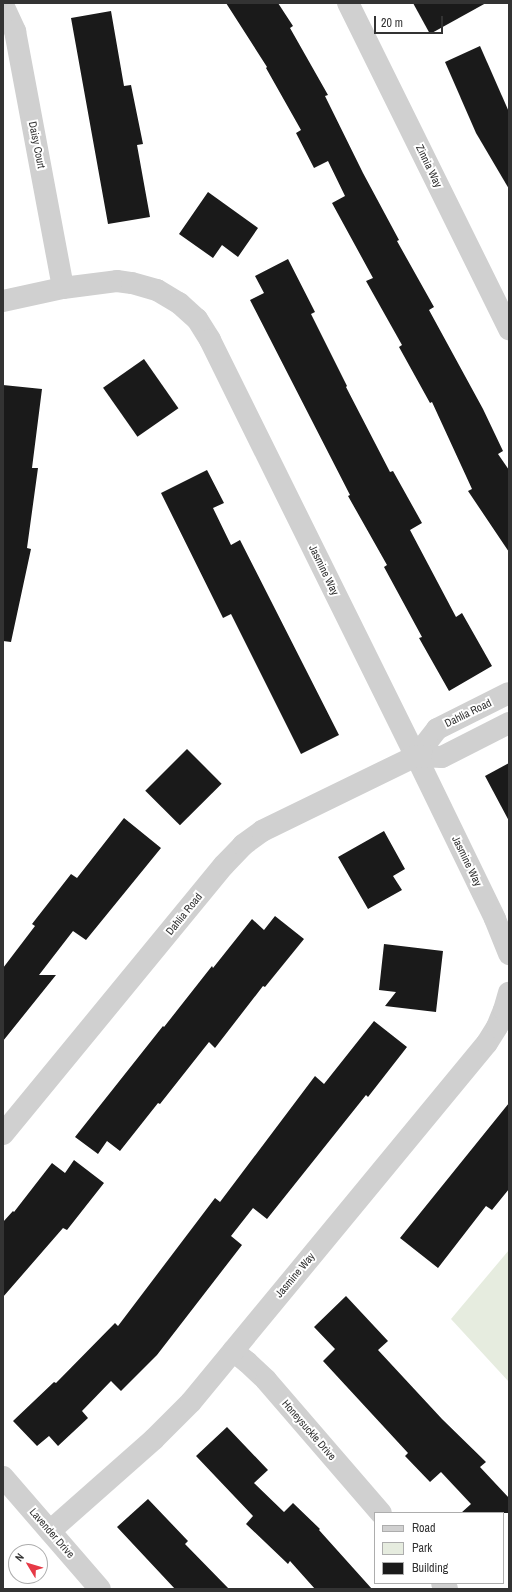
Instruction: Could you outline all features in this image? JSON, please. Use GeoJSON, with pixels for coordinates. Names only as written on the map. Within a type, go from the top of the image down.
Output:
{"type":"FeatureCollection","features":[{"type":"Feature","properties":{"kind":"street","name":"Zinnia Way"},"geometry":{"type":"LineString","coordinates":[[348,3],[509,330]]}},
{"type":"Feature","properties":{"kind":"street","name":"Daisy Court"},"geometry":{"type":"LineString","coordinates":[[3,5],[15,31],[63,288]]}},
{"type":"Feature","properties":{"kind":"street","name":"Jasmine Way"},"geometry":{"type":"LineString","coordinates":[[63,288],[101,282],[132,283],[167,295],[197,320],[210,340],[416,756],[495,919],[509,954]]}},
{"type":"Feature","properties":{"kind":"street"},"geometry":{"type":"LineString","coordinates":[[3,301],[63,288]]}},
{"type":"Feature","properties":{"kind":"street","name":"Dahlia Road"},"geometry":{"type":"LineString","coordinates":[[3,1134],[242,844],[262,831],[416,756],[437,729],[509,693]]}},
{"type":"Feature","properties":{"kind":"street","name":"Dahlia Road"},"geometry":{"type":"LineString","coordinates":[[416,756],[442,757],[509,723]]}},
{"type":"Feature","properties":{"kind":"street","name":"Jasmine Way"},"geometry":{"type":"LineString","coordinates":[[50,1531],[172,1423],[487,1043],[497,1028],[509,993]]}},
{"type":"Feature","properties":{"kind":"street","name":"Honeysuckle Drive"},"geometry":{"type":"LineString","coordinates":[[233,1351],[261,1376],[380,1512]]}},
{"type":"Feature","properties":{"kind":"street","name":"Lavender Drive"},"geometry":{"type":"LineString","coordinates":[[3,1477],[100,1589]]}},
{"type":"Feature","properties":{"kind":"green space"},"geometry":{"type":"Polygon","coordinates":[[[509,1250],[509,1382],[451,1319],[509,1250]]]}},
{"type":"Feature","properties":{"kind":"building"},"geometry":{"type":"Polygon","coordinates":[[[226,3],[278,3],[293,26],[290,28],[328,95],[325,96],[363,173],[399,240],[397,241],[434,307],[429,310],[483,409],[503,451],[498,454],[509,470],[509,552],[468,491],[472,489],[432,402],[430,403],[399,347],[402,345],[366,281],[373,278],[332,203],[345,196],[328,161],[314,168],[296,133],[301,130],[266,68],[267,67],[226,3]]]}},
{"type":"Feature","properties":{"kind":"building"},"geometry":{"type":"Polygon","coordinates":[[[413,3],[486,3],[430,34],[413,3]]]}},
{"type":"Feature","properties":{"kind":"building"},"geometry":{"type":"Polygon","coordinates":[[[111,11],[124,86],[131,85],[143,144],[137,145],[150,217],[108,224],[71,18],[111,11]]]}},
{"type":"Feature","properties":{"kind":"building"},"geometry":{"type":"Polygon","coordinates":[[[480,46],[509,112],[509,189],[476,133],[445,62],[480,46]]]}},
{"type":"Feature","properties":{"kind":"building"},"geometry":{"type":"Polygon","coordinates":[[[208,192],[258,228],[238,257],[222,245],[213,258],[179,234],[208,192]]]}},
{"type":"Feature","properties":{"kind":"building"},"geometry":{"type":"Polygon","coordinates":[[[288,259],[315,312],[311,314],[347,386],[346,387],[390,472],[393,471],[422,523],[410,530],[456,617],[462,613],[492,666],[449,691],[419,638],[422,637],[384,567],[387,565],[348,496],[350,495],[250,300],[264,293],[255,276],[288,259]]]}},
{"type":"Feature","properties":{"kind":"building"},"geometry":{"type":"Polygon","coordinates":[[[144,359],[178,408],[137,437],[103,388],[144,359]]]}},
{"type":"Feature","properties":{"kind":"building"},"geometry":{"type":"Polygon","coordinates":[[[3,385],[42,389],[32,468],[38,468],[27,548],[31,549],[11,642],[3,641],[3,385]]]}},
{"type":"Feature","properties":{"kind":"building"},"geometry":{"type":"Polygon","coordinates":[[[207,470],[224,503],[213,508],[231,545],[240,540],[339,735],[301,754],[231,614],[223,618],[161,493],[207,470]]]}},
{"type":"Feature","properties":{"kind":"building"},"geometry":{"type":"Polygon","coordinates":[[[187,749],[222,784],[180,825],[145,791],[187,749]]]}},
{"type":"Feature","properties":{"kind":"building"},"geometry":{"type":"Polygon","coordinates":[[[509,763],[509,821],[485,776],[509,763]]]}},
{"type":"Feature","properties":{"kind":"building"},"geometry":{"type":"Polygon","coordinates":[[[124,818],[161,848],[86,940],[73,931],[39,975],[56,975],[3,1041],[3,968],[35,926],[32,924],[71,874],[77,878],[124,818]]]}},
{"type":"Feature","properties":{"kind":"building"},"geometry":{"type":"Polygon","coordinates":[[[384,831],[405,869],[393,876],[402,890],[368,909],[338,857],[384,831]]]}},
{"type":"Feature","properties":{"kind":"building"},"geometry":{"type":"Polygon","coordinates":[[[275,916],[304,939],[265,987],[263,986],[215,1048],[209,1042],[160,1104],[158,1103],[120,1151],[107,1141],[98,1154],[75,1137],[163,1026],[164,1027],[212,966],[213,968],[252,919],[264,930],[275,916]]]}},
{"type":"Feature","properties":{"kind":"building"},"geometry":{"type":"Polygon","coordinates":[[[384,944],[443,951],[436,1012],[385,1006],[396,992],[379,990],[384,944]]]}},
{"type":"Feature","properties":{"kind":"building"},"geometry":{"type":"Polygon","coordinates":[[[374,1021],[407,1047],[368,1097],[366,1095],[267,1219],[253,1208],[231,1236],[242,1245],[157,1355],[121,1391],[111,1381],[82,1411],[88,1418],[58,1446],[49,1436],[37,1446],[13,1421],[54,1382],[56,1383],[115,1323],[118,1326],[215,1198],[220,1202],[315,1076],[324,1084],[374,1021]]]}},
{"type":"Feature","properties":{"kind":"building"},"geometry":{"type":"Polygon","coordinates":[[[509,1103],[509,1189],[492,1210],[486,1206],[438,1268],[400,1238],[509,1103]]]}},
{"type":"Feature","properties":{"kind":"building"},"geometry":{"type":"Polygon","coordinates":[[[74,1160],[104,1183],[67,1230],[63,1228],[3,1297],[3,1222],[13,1211],[14,1212],[52,1163],[65,1173],[74,1160]]]}},
{"type":"Feature","properties":{"kind":"building"},"geometry":{"type":"Polygon","coordinates":[[[346,1296],[388,1341],[378,1350],[442,1419],[486,1462],[480,1467],[509,1498],[509,1513],[462,1512],[471,1504],[441,1472],[430,1482],[405,1456],[408,1453],[323,1361],[335,1349],[314,1327],[346,1296]]]}},
{"type":"Feature","properties":{"kind":"building"},"geometry":{"type":"Polygon","coordinates":[[[227,1427],[268,1470],[254,1483],[284,1512],[293,1503],[320,1529],[319,1530],[372,1589],[315,1589],[290,1561],[288,1564],[246,1524],[253,1516],[196,1456],[227,1427]]]}},
{"type":"Feature","properties":{"kind":"building"},"geometry":{"type":"Polygon","coordinates":[[[148,1499],[188,1541],[185,1544],[229,1589],[175,1589],[117,1527],[148,1499]]]}}]}
